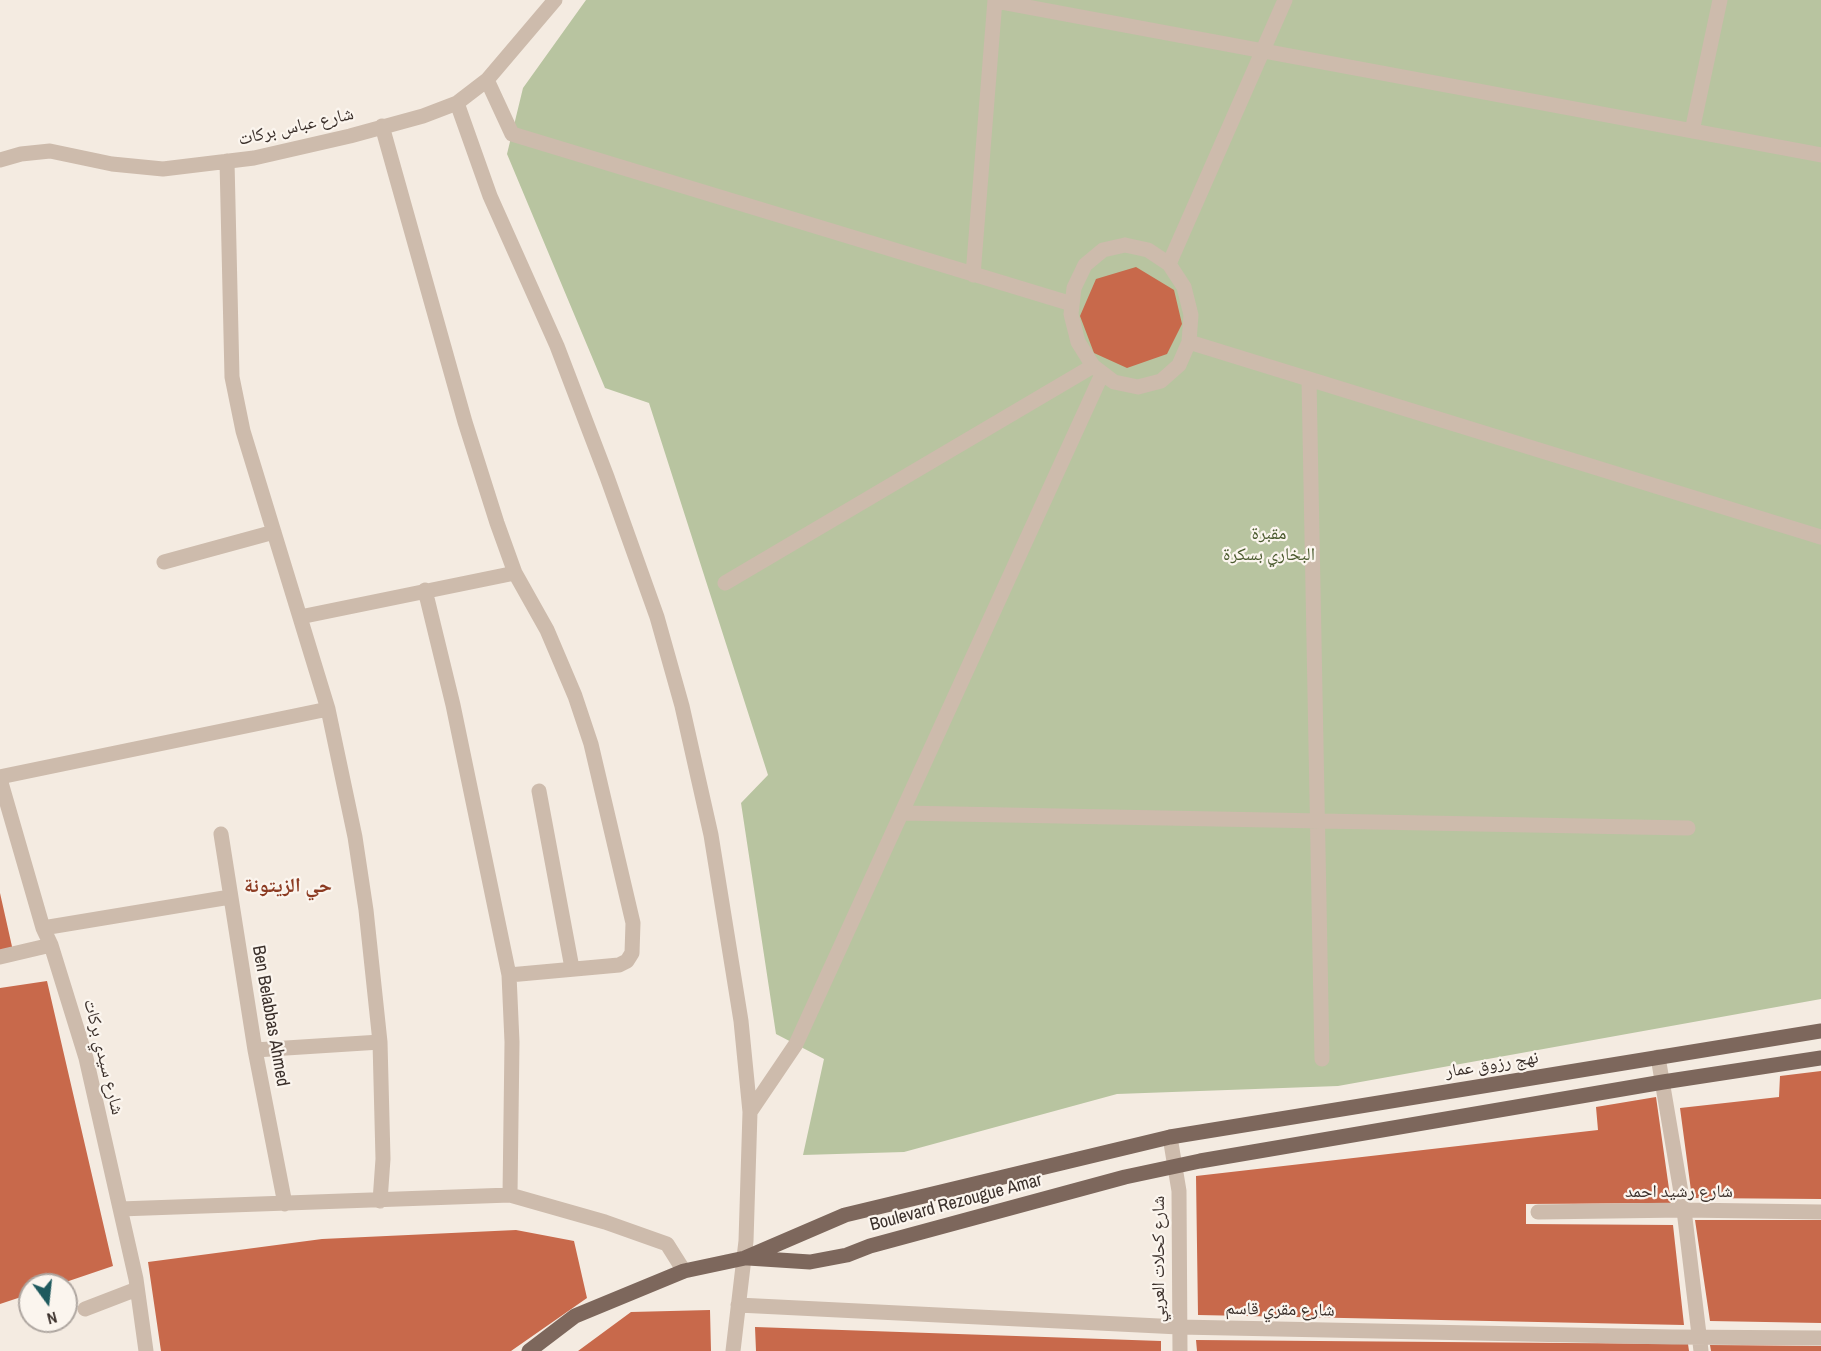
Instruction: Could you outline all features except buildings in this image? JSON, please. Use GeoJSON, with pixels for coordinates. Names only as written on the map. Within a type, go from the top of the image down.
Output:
{"type":"FeatureCollection","features":[{"type":"Feature","properties":{"kind":"main road","name":"نهج رزوق عمار"},"geometry":{"type":"LineString","coordinates":[[845,1215],[1170,1137],[1821,1030]]}},
{"type":"Feature","properties":{"kind":"main road"},"geometry":{"type":"LineString","coordinates":[[1175,1167],[1821,1058]]}},
{"type":"Feature","properties":{"kind":"main road","name":"Boulevard Rezougue Amar"},"geometry":{"type":"LineString","coordinates":[[745,1258],[810,1262],[847,1255],[870,1246],[1125,1177],[1175,1167]]}},
{"type":"Feature","properties":{"kind":"main road","name":"Boulevard Rezougue Amar"},"geometry":{"type":"LineString","coordinates":[[529,1351],[575,1316],[684,1271],[745,1258],[845,1215]]}},
{"type":"Feature","properties":{"kind":"street","name":"شارع عباس بركات"},"geometry":{"type":"LineString","coordinates":[[0,160],[21,154],[50,151],[112,164],[163,169],[227,162],[275,153],[423,116],[457,103],[487,80],[555,0]]}},
{"type":"Feature","properties":{"kind":"street"},"geometry":{"type":"LineString","coordinates":[[1169,264],[1285,0]]}},
{"type":"Feature","properties":{"kind":"street"},"geometry":{"type":"LineString","coordinates":[[1692,131],[1720,0]]}},
{"type":"Feature","properties":{"kind":"street"},"geometry":{"type":"LineString","coordinates":[[973,275],[995,1],[1821,155]]}},
{"type":"Feature","properties":{"kind":"street"},"geometry":{"type":"LineString","coordinates":[[487,80],[512,134],[1072,304]]}},
{"type":"Feature","properties":{"kind":"street"},"geometry":{"type":"LineString","coordinates":[[457,103],[490,196],[557,346],[657,617],[681,706],[711,835],[741,1021],[750,1112],[745,1258],[733,1351]]}},
{"type":"Feature","properties":{"kind":"street"},"geometry":{"type":"LineString","coordinates":[[382,126],[409,229],[465,422],[515,573],[547,630],[575,696],[591,744],[633,923],[632,953],[627,961],[619,965],[509,975]]}},
{"type":"Feature","properties":{"kind":"street"},"geometry":{"type":"LineString","coordinates":[[227,162],[232,376],[243,431],[328,709],[355,837],[366,910],[380,1042],[382,1159],[380,1201]]}},
{"type":"Feature","properties":{"kind":"street"},"geometry":{"type":"LineString","coordinates":[[1125,245],[1148,250],[1169,264],[1184,287],[1191,315],[1189,342],[1179,365],[1161,381],[1138,387],[1114,382],[1098,370],[1078,342],[1071,314],[1074,288],[1085,265],[1103,250],[1125,245]]}},
{"type":"Feature","properties":{"kind":"street"},"geometry":{"type":"LineString","coordinates":[[1189,342],[1821,537]]}},
{"type":"Feature","properties":{"kind":"street"},"geometry":{"type":"LineString","coordinates":[[750,1112],[796,1044],[902,813],[1098,370]]}},
{"type":"Feature","properties":{"kind":"street"},"geometry":{"type":"LineString","coordinates":[[725,583],[1098,370]]}},
{"type":"Feature","properties":{"kind":"street"},"geometry":{"type":"LineString","coordinates":[[1309,379],[1322,1059]]}},
{"type":"Feature","properties":{"kind":"street"},"geometry":{"type":"LineString","coordinates":[[164,562],[274,532]]}},
{"type":"Feature","properties":{"kind":"street"},"geometry":{"type":"LineString","coordinates":[[300,617],[515,573]]}},
{"type":"Feature","properties":{"kind":"street"},"geometry":{"type":"LineString","coordinates":[[425,590],[453,705],[509,975],[512,1042],[510,1195]]}},
{"type":"Feature","properties":{"kind":"street"},"geometry":{"type":"LineString","coordinates":[[0,778],[328,709]]}},
{"type":"Feature","properties":{"kind":"street","name":"شارع سيدي بركات"},"geometry":{"type":"LineString","coordinates":[[0,778],[44,928],[86,1058],[137,1289],[146,1351]]}},
{"type":"Feature","properties":{"kind":"street"},"geometry":{"type":"LineString","coordinates":[[539,790],[572,968]]}},
{"type":"Feature","properties":{"kind":"street"},"geometry":{"type":"LineString","coordinates":[[902,813],[1688,828]]}},
{"type":"Feature","properties":{"kind":"street","name":"Ben Belabbas Ahmed"},"geometry":{"type":"LineString","coordinates":[[221,834],[255,1050],[285,1204]]}},
{"type":"Feature","properties":{"kind":"street"},"geometry":{"type":"LineString","coordinates":[[44,928],[230,897]]}},
{"type":"Feature","properties":{"kind":"street"},"geometry":{"type":"LineString","coordinates":[[0,957],[51,945]]}},
{"type":"Feature","properties":{"kind":"street"},"geometry":{"type":"LineString","coordinates":[[255,1050],[380,1042]]}},
{"type":"Feature","properties":{"kind":"street"},"geometry":{"type":"LineString","coordinates":[[1658,1058],[1684,1210],[1701,1344]]}},
{"type":"Feature","properties":{"kind":"street","name":"شارع كحلات العربي"},"geometry":{"type":"LineString","coordinates":[[1170,1137],[1179,1191],[1180,1351]]}},
{"type":"Feature","properties":{"kind":"street"},"geometry":{"type":"LineString","coordinates":[[120,1209],[510,1195],[605,1222],[667,1244],[684,1271]]}},
{"type":"Feature","properties":{"kind":"street","name":"شارع رشيد احمد"},"geometry":{"type":"LineString","coordinates":[[1538,1212],[1684,1210],[1821,1212]]}},
{"type":"Feature","properties":{"kind":"street"},"geometry":{"type":"LineString","coordinates":[[85,1309],[137,1289]]}},
{"type":"Feature","properties":{"kind":"street","name":"شارع مقري قاسم"},"geometry":{"type":"LineString","coordinates":[[738,1305],[1179,1328],[1701,1344],[1821,1338]]}},
{"type":"Feature","properties":{"kind":"green space","name":"مقبرة البخاري بسكرة"},"geometry":{"type":"Polygon","coordinates":[[[586,0],[1821,0],[1821,999],[1338,1086],[1117,1094],[904,1152],[803,1155],[824,1059],[776,1034],[741,803],[768,775],[649,403],[605,388],[507,154],[523,88],[586,0]]]}},
{"type":"Feature","properties":{"kind":"district","name":"حي الزيتونة"},"geometry":{"type":"Point","coordinates":[288,887]}}]}
